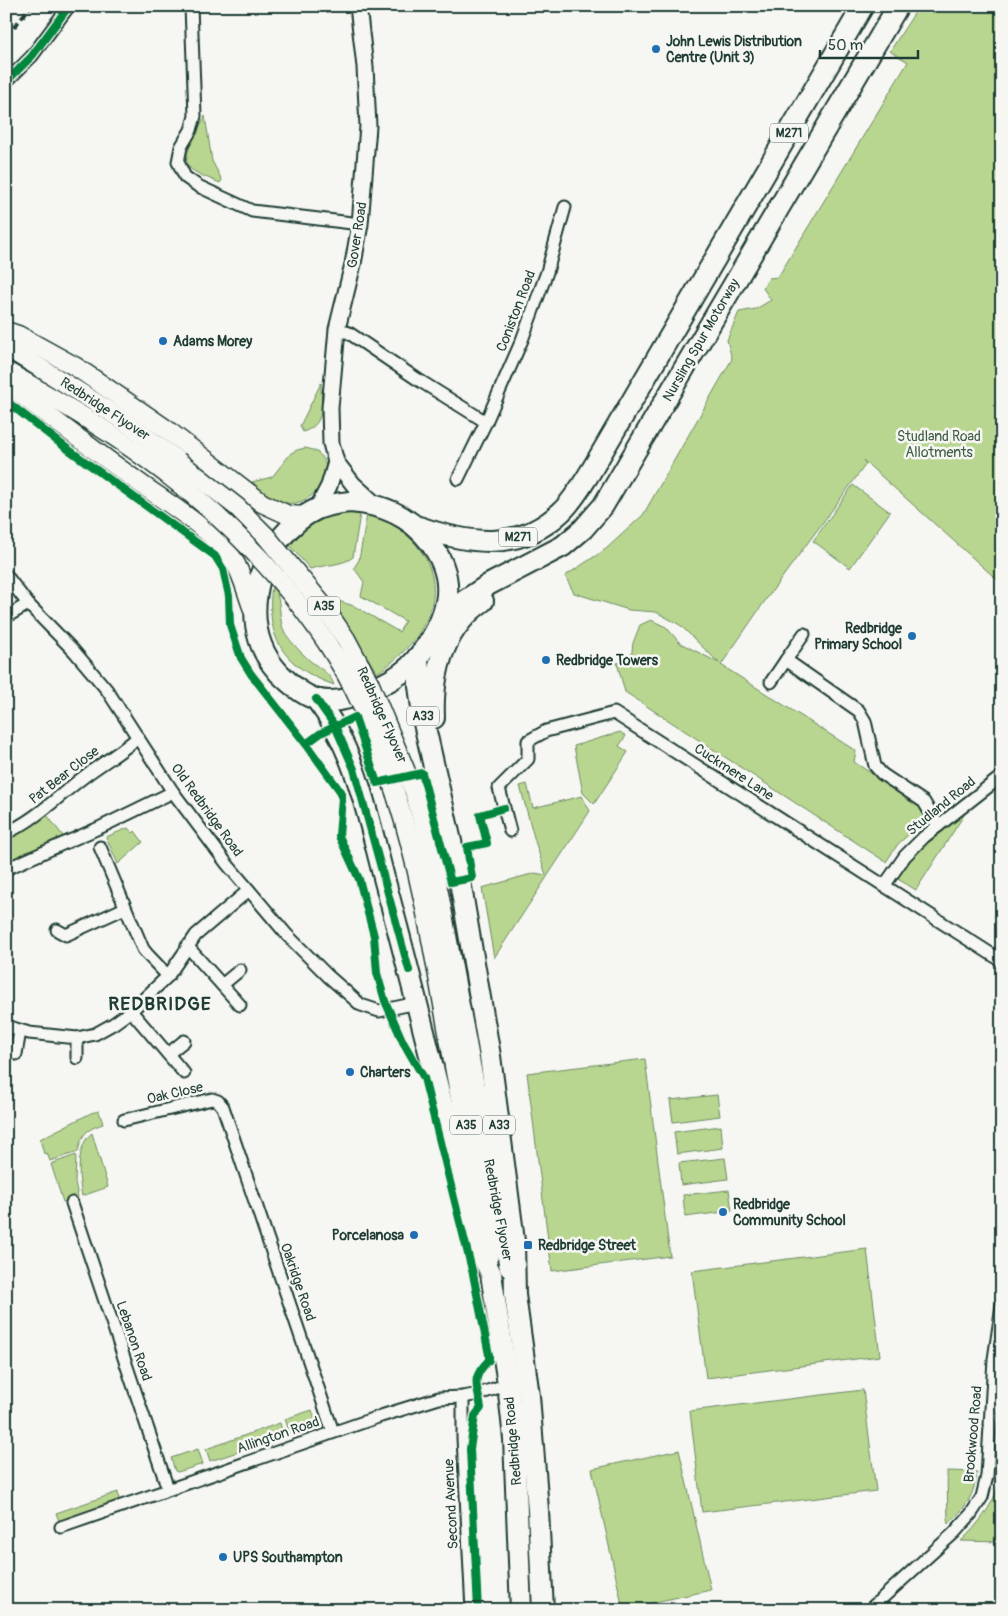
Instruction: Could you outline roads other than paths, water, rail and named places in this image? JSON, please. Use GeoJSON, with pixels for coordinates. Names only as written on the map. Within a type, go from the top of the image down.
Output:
{"type":"FeatureCollection","features":[{"type":"Feature","properties":{"kind":"highway","name":"Nursling Spur Motorway"},"geometry":{"type":"LineString","coordinates":[[419,527],[446,536],[472,540],[501,541],[514,539],[533,531],[551,521],[566,507],[591,471],[863,6]]}},
{"type":"Feature","properties":{"kind":"highway","name":"Nursling Spur Motorway"},"geometry":{"type":"LineString","coordinates":[[443,616],[488,585],[563,546],[587,525],[610,496],[898,6]]}},
{"type":"Feature","properties":{"kind":"highway"},"geometry":{"type":"LineString","coordinates":[[350,502],[376,505],[404,517],[419,527],[438,554],[447,579],[443,616],[418,657],[401,673],[362,694],[337,700],[316,699],[287,682],[275,668],[259,641],[254,612],[260,576],[266,562],[284,536],[311,513],[338,503],[350,502]]}},
{"type":"Feature","properties":{"kind":"highway","name":"M271"},"geometry":{"type":"LineString","coordinates":[[436,774],[433,696],[440,657],[449,638],[460,622],[478,604],[537,569],[563,546]]}},
{"type":"Feature","properties":{"kind":"highway","name":"A33"},"geometry":{"type":"LineString","coordinates":[[418,657],[419,686],[424,723],[460,880],[490,1056],[514,1241],[515,1295]]}},
{"type":"Feature","properties":{"kind":"highway","name":"Redbridge Road"},"geometry":{"type":"LineString","coordinates":[[316,699],[335,726],[354,769],[417,1003],[478,1245],[491,1274],[508,1384],[514,1439],[521,1610]]}},
{"type":"Feature","properties":{"kind":"highway","name":"Redbridge Road"},"geometry":{"type":"LineString","coordinates":[[515,1295],[529,1396],[538,1510],[543,1610]]}},
{"type":"Feature","properties":{"kind":"main road"},"geometry":{"type":"LineString","coordinates":[[6,331],[18,335],[98,382],[166,429],[262,503],[288,515],[311,513]]}},
{"type":"Feature","properties":{"kind":"main road","name":"Redbridge Flyover"},"geometry":{"type":"LineString","coordinates":[[6,347],[97,402],[153,441],[173,468],[276,576],[316,628],[362,705],[379,746],[405,793],[421,816],[439,893],[515,1295]]}},
{"type":"Feature","properties":{"kind":"main road","name":"Redbridge Flyover"},"geometry":{"type":"LineString","coordinates":[[6,371],[90,420],[140,453],[173,468]]}},
{"type":"Feature","properties":{"kind":"main road"},"geometry":{"type":"LineString","coordinates":[[6,383],[100,455],[181,513],[225,549],[233,559],[240,574],[254,612]]}},
{"type":"Feature","properties":{"kind":"main road","name":"Redbridge Flyover"},"geometry":{"type":"LineString","coordinates":[[405,793],[408,830],[438,977],[484,1226],[491,1274]]}},
{"type":"Feature","properties":{"kind":"street"},"geometry":{"type":"LineString","coordinates":[[6,82],[32,56],[69,6]]}},
{"type":"Feature","properties":{"kind":"street"},"geometry":{"type":"LineString","coordinates":[[191,6],[195,116],[191,130],[181,147],[178,162],[185,177],[198,186],[252,211],[360,224]]}},
{"type":"Feature","properties":{"kind":"street","name":"Gover Road"},"geometry":{"type":"LineString","coordinates":[[358,6],[365,68],[368,126],[360,224],[353,264],[336,329],[330,408],[331,443],[336,462],[353,484],[376,505]]}},
{"type":"Feature","properties":{"kind":"street","name":"Coniston Road"},"geometry":{"type":"LineString","coordinates":[[458,479],[486,422],[522,340],[547,272],[565,207]]}},
{"type":"Feature","properties":{"kind":"street"},"geometry":{"type":"LineString","coordinates":[[336,329],[349,333],[417,379],[486,422]]}},
{"type":"Feature","properties":{"kind":"street","name":"Gover Road"},"geometry":{"type":"LineString","coordinates":[[311,513],[329,486],[336,462]]}},
{"type":"Feature","properties":{"kind":"street","name":"Old Redbridge Road"},"geometry":{"type":"LineString","coordinates":[[6,575],[28,604],[74,651],[101,683],[173,792],[219,854],[287,935],[328,976],[361,1005],[379,1011],[417,1003]]}},
{"type":"Feature","properties":{"kind":"street"},"geometry":{"type":"LineString","coordinates":[[6,617],[28,604]]}},
{"type":"Feature","properties":{"kind":"street"},"geometry":{"type":"LineString","coordinates":[[771,682],[804,634]]}},
{"type":"Feature","properties":{"kind":"street"},"geometry":{"type":"LineString","coordinates":[[786,660],[859,711],[865,721],[875,766],[882,774],[924,802],[938,826]]}},
{"type":"Feature","properties":{"kind":"street","name":"Cuckmere Lane"},"geometry":{"type":"LineString","coordinates":[[510,831],[499,788],[528,759],[528,741],[546,731],[614,713],[1002,961]]}},
{"type":"Feature","properties":{"kind":"street","name":"Pat Bear Close"},"geometry":{"type":"LineString","coordinates":[[6,833],[29,822],[68,789],[138,737]]}},
{"type":"Feature","properties":{"kind":"street","name":"Studland Road"},"geometry":{"type":"LineString","coordinates":[[884,886],[905,856],[924,837],[1002,776]]}},
{"type":"Feature","properties":{"kind":"street"},"geometry":{"type":"LineString","coordinates":[[6,869],[101,827],[173,792]]}},
{"type":"Feature","properties":{"kind":"street"},"geometry":{"type":"LineString","coordinates":[[100,847],[147,954],[168,976]]}},
{"type":"Feature","properties":{"kind":"street"},"geometry":{"type":"LineString","coordinates":[[6,1026],[20,1031],[77,1038],[95,1034],[131,1011],[168,976],[196,935],[249,890]]}},
{"type":"Feature","properties":{"kind":"street"},"geometry":{"type":"LineString","coordinates":[[57,930],[66,935],[126,908]]}},
{"type":"Feature","properties":{"kind":"street"},"geometry":{"type":"LineString","coordinates":[[187,946],[240,1005]]}},
{"type":"Feature","properties":{"kind":"street"},"geometry":{"type":"LineString","coordinates":[[222,985],[240,970]]}},
{"type":"Feature","properties":{"kind":"street"},"geometry":{"type":"LineString","coordinates":[[131,1011],[184,1073]]}},
{"type":"Feature","properties":{"kind":"street"},"geometry":{"type":"LineString","coordinates":[[16,1054],[20,1031]]}},
{"type":"Feature","properties":{"kind":"street"},"geometry":{"type":"LineString","coordinates":[[77,1038],[77,1058]]}},
{"type":"Feature","properties":{"kind":"street"},"geometry":{"type":"LineString","coordinates":[[168,1054],[184,1041]]}},
{"type":"Feature","properties":{"kind":"street","name":"Oak Close"},"geometry":{"type":"LineString","coordinates":[[124,1120],[212,1099],[218,1101],[222,1107],[234,1142]]}},
{"type":"Feature","properties":{"kind":"street","name":"Oakridge Road"},"geometry":{"type":"LineString","coordinates":[[234,1142],[333,1432]]}},
{"type":"Feature","properties":{"kind":"street","name":"Lebanon Road"},"geometry":{"type":"LineString","coordinates":[[72,1203],[168,1489]]}},
{"type":"Feature","properties":{"kind":"street","name":"Brookwood Road"},"geometry":{"type":"LineString","coordinates":[[873,1609],[954,1533],[971,1514],[982,1497],[988,1476],[994,1359],[1002,1305]]}},
{"type":"Feature","properties":{"kind":"street","name":"Allington Road"},"geometry":{"type":"LineString","coordinates":[[61,1527],[333,1432],[439,1398],[479,1394],[508,1384]]}},
{"type":"Feature","properties":{"kind":"street","name":"Second Avenue"},"geometry":{"type":"LineString","coordinates":[[463,1397],[462,1438],[472,1610]]}},
{"type":"Feature","properties":{"kind":"railway"},"geometry":{"type":"LineString","coordinates":[[6,37],[31,6]]}},
{"type":"Feature","properties":{"kind":"place","name":"John Lewis Distribution Centre (Unit 3)"},"geometry":{"type":"Point","coordinates":[656,49]}},
{"type":"Feature","properties":{"kind":"place","name":"Adams Morey"},"geometry":{"type":"Point","coordinates":[163,341]}},
{"type":"Feature","properties":{"kind":"place","name":"Redbridge Primary School"},"geometry":{"type":"Point","coordinates":[912,636]}},
{"type":"Feature","properties":{"kind":"place","name":"Redbridge Towers"},"geometry":{"type":"Point","coordinates":[546,660]}},
{"type":"Feature","properties":{"kind":"place","name":"Charters"},"geometry":{"type":"Point","coordinates":[350,1072]}},
{"type":"Feature","properties":{"kind":"place","name":"Redbridge Community School"},"geometry":{"type":"Point","coordinates":[723,1212]}},
{"type":"Feature","properties":{"kind":"place","name":"Porcelanosa"},"geometry":{"type":"Point","coordinates":[414,1235]}},
{"type":"Feature","properties":{"kind":"place","name":"Redbridge Street"},"geometry":{"type":"Point","coordinates":[528,1245]}},
{"type":"Feature","properties":{"kind":"place","name":"UPS Southampton"},"geometry":{"type":"Point","coordinates":[223,1557]}},
{"type":"Feature","properties":{"kind":"district","name":"REDBRIDGE"},"geometry":{"type":"Point","coordinates":[160,1004]}},
{"type":"Feature","properties":{"kind":"park label","name":"Studland Road Allotments"},"geometry":{"type":"Point","coordinates":[939,444]}}]}
